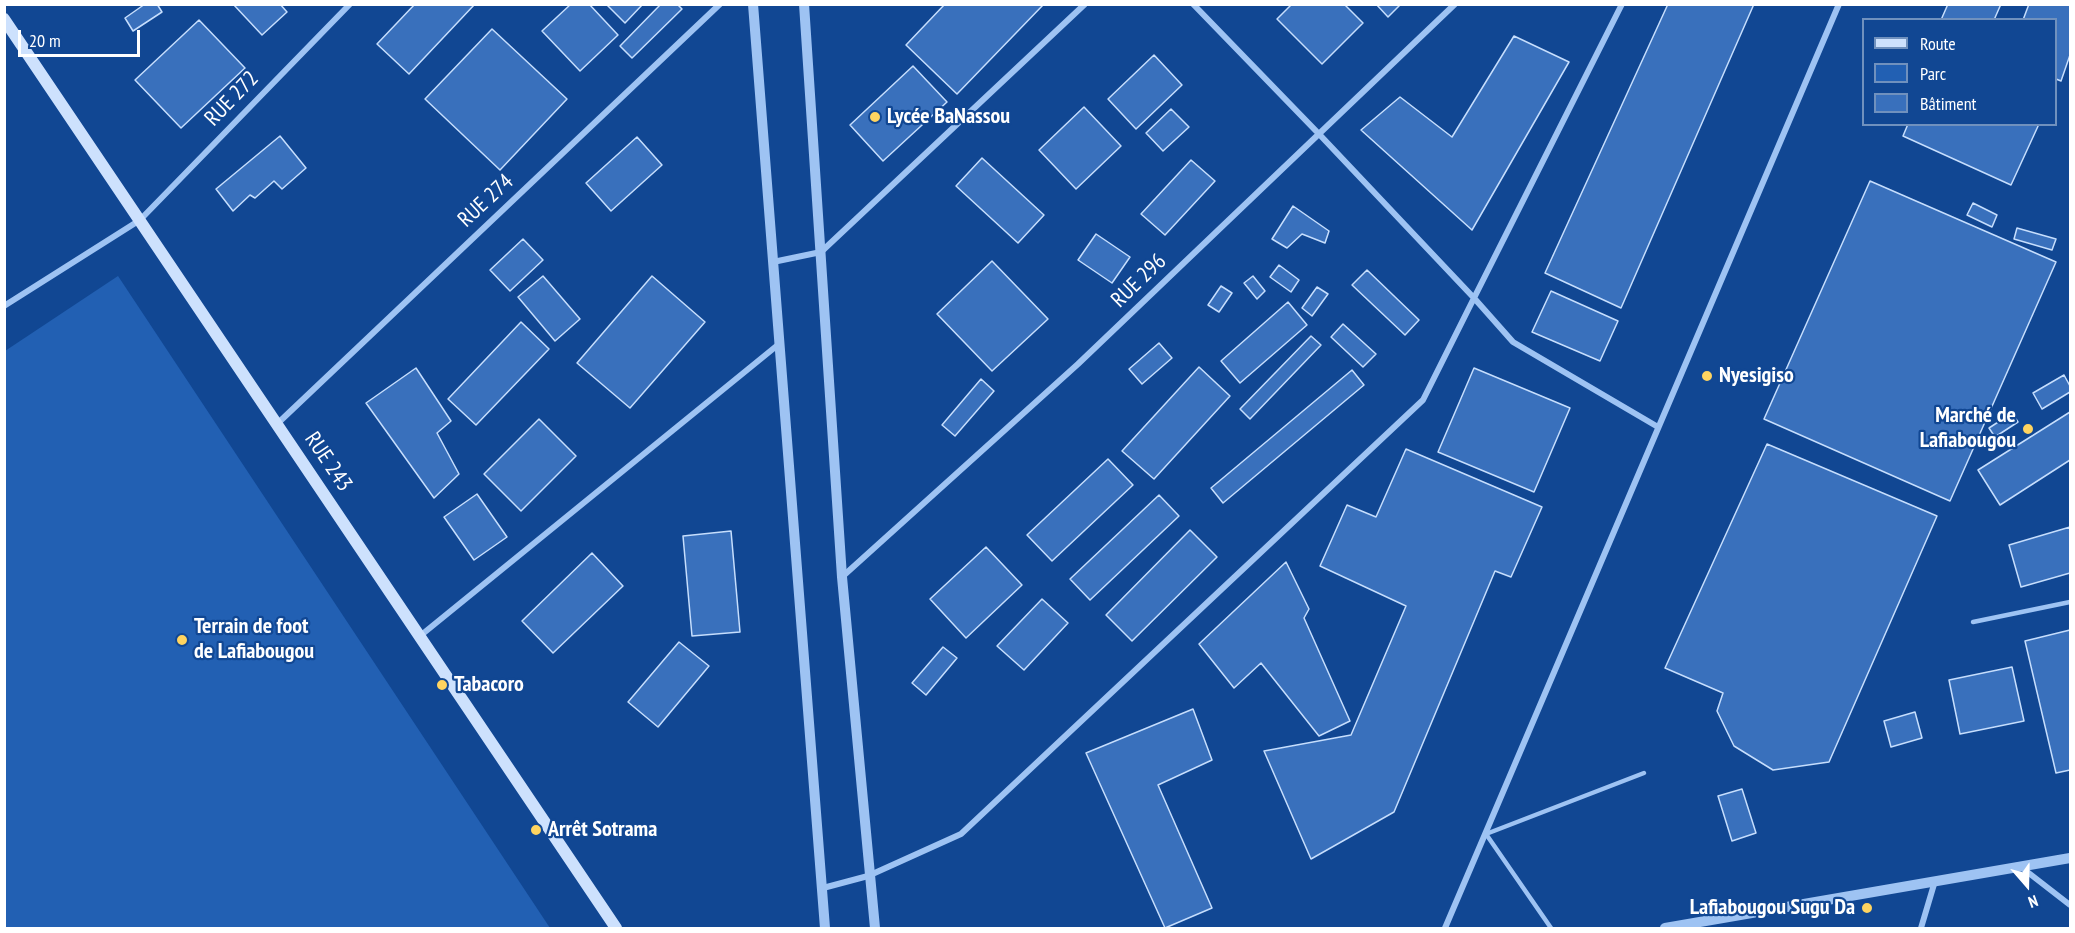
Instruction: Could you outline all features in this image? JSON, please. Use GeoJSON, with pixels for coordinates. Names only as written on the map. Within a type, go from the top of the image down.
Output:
{"type":"FeatureCollection","features":[{"type":"Feature","properties":{"kind":"main road","name":"RUE 243"},"geometry":{"type":"LineString","coordinates":[[4,19],[616,928]]}},
{"type":"Feature","properties":{"kind":"street","name":"RUE 272"},"geometry":{"type":"LineString","coordinates":[[4,306],[140,219],[350,4]]}},
{"type":"Feature","properties":{"kind":"street","name":"RUE 274"},"geometry":{"type":"LineString","coordinates":[[277,424],[720,4]]}},
{"type":"Feature","properties":{"kind":"street"},"geometry":{"type":"LineString","coordinates":[[753,4],[825,928]]}},
{"type":"Feature","properties":{"kind":"street"},"geometry":{"type":"LineString","coordinates":[[804,4],[842,577],[868,876],[875,928]]}},
{"type":"Feature","properties":{"kind":"street"},"geometry":{"type":"LineString","coordinates":[[773,262],[821,252],[1085,4]]}},
{"type":"Feature","properties":{"kind":"street"},"geometry":{"type":"LineString","coordinates":[[1193,4],[1319,134],[1514,342],[1658,427]]}},
{"type":"Feature","properties":{"kind":"street","name":"RUE 296"},"geometry":{"type":"LineString","coordinates":[[842,577],[1078,364],[1455,4]]}},
{"type":"Feature","properties":{"kind":"street"},"geometry":{"type":"LineString","coordinates":[[823,888],[868,876],[961,834],[1423,400],[1622,4]]}},
{"type":"Feature","properties":{"kind":"street"},"geometry":{"type":"LineString","coordinates":[[1445,928],[1839,4]]}},
{"type":"Feature","properties":{"kind":"street"},"geometry":{"type":"LineString","coordinates":[[420,636],[779,344]]}},
{"type":"Feature","properties":{"kind":"street"},"geometry":{"type":"LineString","coordinates":[[1665,928],[2070,858]]}},
{"type":"Feature","properties":{"kind":"street"},"geometry":{"type":"LineString","coordinates":[[2021,867],[2070,905]]}},
{"type":"Feature","properties":{"kind":"street"},"geometry":{"type":"LineString","coordinates":[[1921,928],[1935,881]]}},
{"type":"Feature","properties":{"kind":"lane"},"geometry":{"type":"LineString","coordinates":[[1972,622],[2070,602]]}},
{"type":"Feature","properties":{"kind":"lane"},"geometry":{"type":"LineString","coordinates":[[1551,928],[1486,834],[1644,773]]}},
{"type":"Feature","properties":{"kind":"green space","name":"Terrain de foot de Lafiabougou"},"geometry":{"type":"Polygon","coordinates":[[[118,276],[550,928],[5,928],[5,351],[118,276]]]}},
{"type":"Feature","properties":{"kind":"building"},"geometry":{"type":"Polygon","coordinates":[[[145,4],[157,4],[162,12],[133,31],[125,18],[145,4]]]}},
{"type":"Feature","properties":{"kind":"building"},"geometry":{"type":"Polygon","coordinates":[[[233,4],[280,4],[287,12],[262,35],[233,4]]]}},
{"type":"Feature","properties":{"kind":"building"},"geometry":{"type":"Polygon","coordinates":[[[415,4],[475,4],[409,74],[377,44],[415,4]]]}},
{"type":"Feature","properties":{"kind":"building"},"geometry":{"type":"Polygon","coordinates":[[[571,4],[589,4],[618,35],[580,71],[542,31],[571,4]]]}},
{"type":"Feature","properties":{"kind":"building"},"geometry":{"type":"Polygon","coordinates":[[[606,4],[643,4],[625,23],[606,4]]]}},
{"type":"Feature","properties":{"kind":"building"},"geometry":{"type":"Polygon","coordinates":[[[661,4],[677,4],[682,9],[632,58],[620,46],[661,4]]]}},
{"type":"Feature","properties":{"kind":"building"},"geometry":{"type":"Polygon","coordinates":[[[945,4],[1044,4],[957,94],[906,45],[945,4]]]}},
{"type":"Feature","properties":{"kind":"building"},"geometry":{"type":"Polygon","coordinates":[[[1292,4],[1344,4],[1363,23],[1322,64],[1277,19],[1292,4]]]}},
{"type":"Feature","properties":{"kind":"building"},"geometry":{"type":"Polygon","coordinates":[[[1376,4],[1401,4],[1388,17],[1376,4]]]}},
{"type":"Feature","properties":{"kind":"building"},"geometry":{"type":"Polygon","coordinates":[[[1668,4],[1754,4],[1621,308],[1545,273],[1668,4]]]}},
{"type":"Feature","properties":{"kind":"building"},"geometry":{"type":"Polygon","coordinates":[[[1948,4],[2001,4],[1995,18],[1942,18],[1948,4]]]}},
{"type":"Feature","properties":{"kind":"building"},"geometry":{"type":"Polygon","coordinates":[[[2029,4],[2070,4],[2070,55],[2061,81],[2057,79],[2057,18],[2024,18],[2029,4]]]}},
{"type":"Feature","properties":{"kind":"building"},"geometry":{"type":"Polygon","coordinates":[[[199,20],[245,68],[181,128],[135,80],[199,20]]]}},
{"type":"Feature","properties":{"kind":"building"},"geometry":{"type":"Polygon","coordinates":[[[492,29],[567,99],[500,170],[425,99],[492,29]]]}},
{"type":"Feature","properties":{"kind":"building"},"geometry":{"type":"Polygon","coordinates":[[[1514,36],[1569,62],[1472,230],[1361,130],[1400,97],[1452,137],[1514,36]]]}},
{"type":"Feature","properties":{"kind":"building"},"geometry":{"type":"Polygon","coordinates":[[[1154,55],[1182,85],[1136,129],[1108,99],[1154,55]]]}},
{"type":"Feature","properties":{"kind":"building"},"geometry":{"type":"Polygon","coordinates":[[[913,66],[947,102],[883,161],[850,125],[913,66]]]}},
{"type":"Feature","properties":{"kind":"building"},"geometry":{"type":"Polygon","coordinates":[[[1084,107],[1121,146],[1076,189],[1039,150],[1084,107]]]}},
{"type":"Feature","properties":{"kind":"building"},"geometry":{"type":"Polygon","coordinates":[[[1171,109],[1189,127],[1163,151],[1146,133],[1171,109]]]}},
{"type":"Feature","properties":{"kind":"building"},"geometry":{"type":"Polygon","coordinates":[[[1907,126],[2038,126],[2011,185],[1903,136],[1907,126]]]}},
{"type":"Feature","properties":{"kind":"building"},"geometry":{"type":"Polygon","coordinates":[[[280,136],[306,168],[282,189],[274,181],[255,198],[250,195],[233,211],[216,189],[280,136]]]}},
{"type":"Feature","properties":{"kind":"building"},"geometry":{"type":"Polygon","coordinates":[[[637,137],[662,165],[611,211],[586,183],[637,137]]]}},
{"type":"Feature","properties":{"kind":"building"},"geometry":{"type":"Polygon","coordinates":[[[982,158],[1044,215],[1018,243],[956,186],[982,158]]]}},
{"type":"Feature","properties":{"kind":"building"},"geometry":{"type":"Polygon","coordinates":[[[1191,160],[1215,181],[1165,235],[1141,214],[1191,160]]]}},
{"type":"Feature","properties":{"kind":"building"},"geometry":{"type":"Polygon","coordinates":[[[1870,181],[2056,262],[1950,501],[1764,419],[1870,181]]]}},
{"type":"Feature","properties":{"kind":"building"},"geometry":{"type":"Polygon","coordinates":[[[1973,203],[1997,215],[1992,227],[1967,215],[1973,203]]]}},
{"type":"Feature","properties":{"kind":"building"},"geometry":{"type":"Polygon","coordinates":[[[1293,206],[1329,231],[1325,243],[1302,234],[1287,248],[1272,239],[1293,206]]]}},
{"type":"Feature","properties":{"kind":"building"},"geometry":{"type":"Polygon","coordinates":[[[2017,228],[2056,239],[2052,250],[2014,239],[2017,228]]]}},
{"type":"Feature","properties":{"kind":"building"},"geometry":{"type":"Polygon","coordinates":[[[1096,234],[1130,257],[1112,283],[1078,260],[1096,234]]]}},
{"type":"Feature","properties":{"kind":"building"},"geometry":{"type":"Polygon","coordinates":[[[523,239],[543,260],[510,291],[490,270],[523,239]]]}},
{"type":"Feature","properties":{"kind":"building"},"geometry":{"type":"Polygon","coordinates":[[[992,261],[1048,319],[992,371],[937,314],[992,261]]]}},
{"type":"Feature","properties":{"kind":"building"},"geometry":{"type":"Polygon","coordinates":[[[1279,265],[1299,280],[1291,292],[1270,277],[1279,265]]]}},
{"type":"Feature","properties":{"kind":"building"},"geometry":{"type":"Polygon","coordinates":[[[1367,270],[1419,320],[1405,335],[1352,285],[1367,270]]]}},
{"type":"Feature","properties":{"kind":"building"},"geometry":{"type":"Polygon","coordinates":[[[543,276],[580,319],[555,341],[518,297],[543,276]]]}},
{"type":"Feature","properties":{"kind":"building"},"geometry":{"type":"Polygon","coordinates":[[[652,276],[705,322],[630,408],[577,363],[652,276]]]}},
{"type":"Feature","properties":{"kind":"building"},"geometry":{"type":"Polygon","coordinates":[[[1253,276],[1265,291],[1257,299],[1244,283],[1253,276]]]}},
{"type":"Feature","properties":{"kind":"building"},"geometry":{"type":"Polygon","coordinates":[[[1221,286],[1232,293],[1219,312],[1208,305],[1221,286]]]}},
{"type":"Feature","properties":{"kind":"building"},"geometry":{"type":"Polygon","coordinates":[[[1317,287],[1328,294],[1312,316],[1302,308],[1317,287]]]}},
{"type":"Feature","properties":{"kind":"building"},"geometry":{"type":"Polygon","coordinates":[[[1551,291],[1618,321],[1600,361],[1532,332],[1551,291]]]}},
{"type":"Feature","properties":{"kind":"building"},"geometry":{"type":"Polygon","coordinates":[[[1288,302],[1307,325],[1240,383],[1221,361],[1288,302]]]}},
{"type":"Feature","properties":{"kind":"building"},"geometry":{"type":"Polygon","coordinates":[[[521,322],[549,349],[476,425],[448,399],[521,322]]]}},
{"type":"Feature","properties":{"kind":"building"},"geometry":{"type":"Polygon","coordinates":[[[1343,324],[1376,354],[1363,367],[1331,337],[1343,324]]]}},
{"type":"Feature","properties":{"kind":"building"},"geometry":{"type":"Polygon","coordinates":[[[1311,336],[1321,345],[1250,419],[1240,409],[1311,336]]]}},
{"type":"Feature","properties":{"kind":"building"},"geometry":{"type":"Polygon","coordinates":[[[1159,343],[1172,358],[1142,384],[1129,369],[1159,343]]]}},
{"type":"Feature","properties":{"kind":"building"},"geometry":{"type":"Polygon","coordinates":[[[1199,367],[1230,396],[1154,479],[1122,451],[1199,367]]]}},
{"type":"Feature","properties":{"kind":"building"},"geometry":{"type":"Polygon","coordinates":[[[416,368],[451,421],[437,433],[459,474],[434,498],[366,403],[416,368]]]}},
{"type":"Feature","properties":{"kind":"building"},"geometry":{"type":"Polygon","coordinates":[[[1474,368],[1570,408],[1534,492],[1438,452],[1474,368]]]}},
{"type":"Feature","properties":{"kind":"building"},"geometry":{"type":"Polygon","coordinates":[[[1352,370],[1364,385],[1223,503],[1211,488],[1352,370]]]}},
{"type":"Feature","properties":{"kind":"building"},"geometry":{"type":"Polygon","coordinates":[[[2064,375],[2070,386],[2070,392],[2042,409],[2033,393],[2064,375]]]}},
{"type":"Feature","properties":{"kind":"building"},"geometry":{"type":"Polygon","coordinates":[[[981,379],[994,391],[955,436],[942,425],[981,379]]]}},
{"type":"Feature","properties":{"kind":"building"},"geometry":{"type":"Polygon","coordinates":[[[2070,412],[2070,460],[2000,505],[1978,470],[2070,412]]]}},
{"type":"Feature","properties":{"kind":"building"},"geometry":{"type":"Polygon","coordinates":[[[2012,413],[2018,422],[1995,437],[1989,428],[2012,413]]]}},
{"type":"Feature","properties":{"kind":"building"},"geometry":{"type":"Polygon","coordinates":[[[539,419],[576,456],[521,511],[484,474],[539,419]]]}},
{"type":"Feature","properties":{"kind":"building"},"geometry":{"type":"Polygon","coordinates":[[[1767,444],[1937,516],[1829,762],[1773,770],[1734,746],[1717,711],[1723,693],[1665,668],[1767,444]]]}},
{"type":"Feature","properties":{"kind":"building"},"geometry":{"type":"Polygon","coordinates":[[[1406,449],[1542,507],[1511,577],[1495,571],[1394,812],[1311,859],[1264,751],[1351,735],[1406,606],[1320,566],[1347,505],[1376,517],[1406,449]]]}},
{"type":"Feature","properties":{"kind":"building"},"geometry":{"type":"Polygon","coordinates":[[[1108,459],[1133,485],[1052,561],[1027,535],[1108,459]]]}},
{"type":"Feature","properties":{"kind":"building"},"geometry":{"type":"Polygon","coordinates":[[[477,494],[507,537],[474,560],[444,517],[477,494]]]}},
{"type":"Feature","properties":{"kind":"building"},"geometry":{"type":"Polygon","coordinates":[[[1159,495],[1179,516],[1090,600],[1070,579],[1159,495]]]}},
{"type":"Feature","properties":{"kind":"building"},"geometry":{"type":"Polygon","coordinates":[[[2070,527],[2070,573],[2021,587],[2009,545],[2070,527]]]}},
{"type":"Feature","properties":{"kind":"building"},"geometry":{"type":"Polygon","coordinates":[[[1190,530],[1217,557],[1132,641],[1106,615],[1190,530]]]}},
{"type":"Feature","properties":{"kind":"building"},"geometry":{"type":"Polygon","coordinates":[[[731,531],[740,632],[692,636],[683,536],[731,531]]]}},
{"type":"Feature","properties":{"kind":"building"},"geometry":{"type":"Polygon","coordinates":[[[986,547],[1022,585],[966,638],[930,599],[986,547]]]}},
{"type":"Feature","properties":{"kind":"building"},"geometry":{"type":"Polygon","coordinates":[[[592,553],[623,586],[553,653],[522,621],[592,553]]]}},
{"type":"Feature","properties":{"kind":"building"},"geometry":{"type":"Polygon","coordinates":[[[1286,562],[1309,609],[1304,618],[1350,721],[1319,736],[1261,663],[1234,688],[1199,644],[1286,562]]]}},
{"type":"Feature","properties":{"kind":"building"},"geometry":{"type":"Polygon","coordinates":[[[1042,599],[1068,623],[1024,670],[997,646],[1042,599]]]}},
{"type":"Feature","properties":{"kind":"building"},"geometry":{"type":"Polygon","coordinates":[[[2070,630],[2070,770],[2056,773],[2025,641],[2070,630]]]}},
{"type":"Feature","properties":{"kind":"building"},"geometry":{"type":"Polygon","coordinates":[[[679,642],[709,666],[658,727],[628,702],[679,642]]]}},
{"type":"Feature","properties":{"kind":"building"},"geometry":{"type":"Polygon","coordinates":[[[943,647],[957,658],[926,695],[912,683],[943,647]]]}},
{"type":"Feature","properties":{"kind":"building"},"geometry":{"type":"Polygon","coordinates":[[[2012,667],[2024,721],[1960,734],[1949,680],[2012,667]]]}},
{"type":"Feature","properties":{"kind":"building"},"geometry":{"type":"Polygon","coordinates":[[[1193,709],[1212,760],[1158,785],[1212,908],[1165,928],[1086,753],[1193,709]]]}},
{"type":"Feature","properties":{"kind":"building"},"geometry":{"type":"Polygon","coordinates":[[[1915,712],[1922,738],[1891,747],[1884,721],[1915,712]]]}},
{"type":"Feature","properties":{"kind":"building"},"geometry":{"type":"Polygon","coordinates":[[[1742,789],[1756,833],[1732,841],[1718,796],[1742,789]]]}},
{"type":"Feature","properties":{"kind":"place","name":"Lycée BaNassou"},"geometry":{"type":"Point","coordinates":[875,117]}},
{"type":"Feature","properties":{"kind":"place","name":"Nyesigiso"},"geometry":{"type":"Point","coordinates":[1707,376]}},
{"type":"Feature","properties":{"kind":"place","name":"Marché de Lafiabougou"},"geometry":{"type":"Point","coordinates":[2028,429]}},
{"type":"Feature","properties":{"kind":"place","name":"Terrain de foot de Lafiabougou"},"geometry":{"type":"Point","coordinates":[182,640]}},
{"type":"Feature","properties":{"kind":"place","name":"Tabacoro"},"geometry":{"type":"Point","coordinates":[442,685]}},
{"type":"Feature","properties":{"kind":"place","name":"Arrêt Sotrama"},"geometry":{"type":"Point","coordinates":[536,830]}},
{"type":"Feature","properties":{"kind":"place","name":"Lafiabougou Sugu Da"},"geometry":{"type":"Point","coordinates":[1867,908]}}]}
